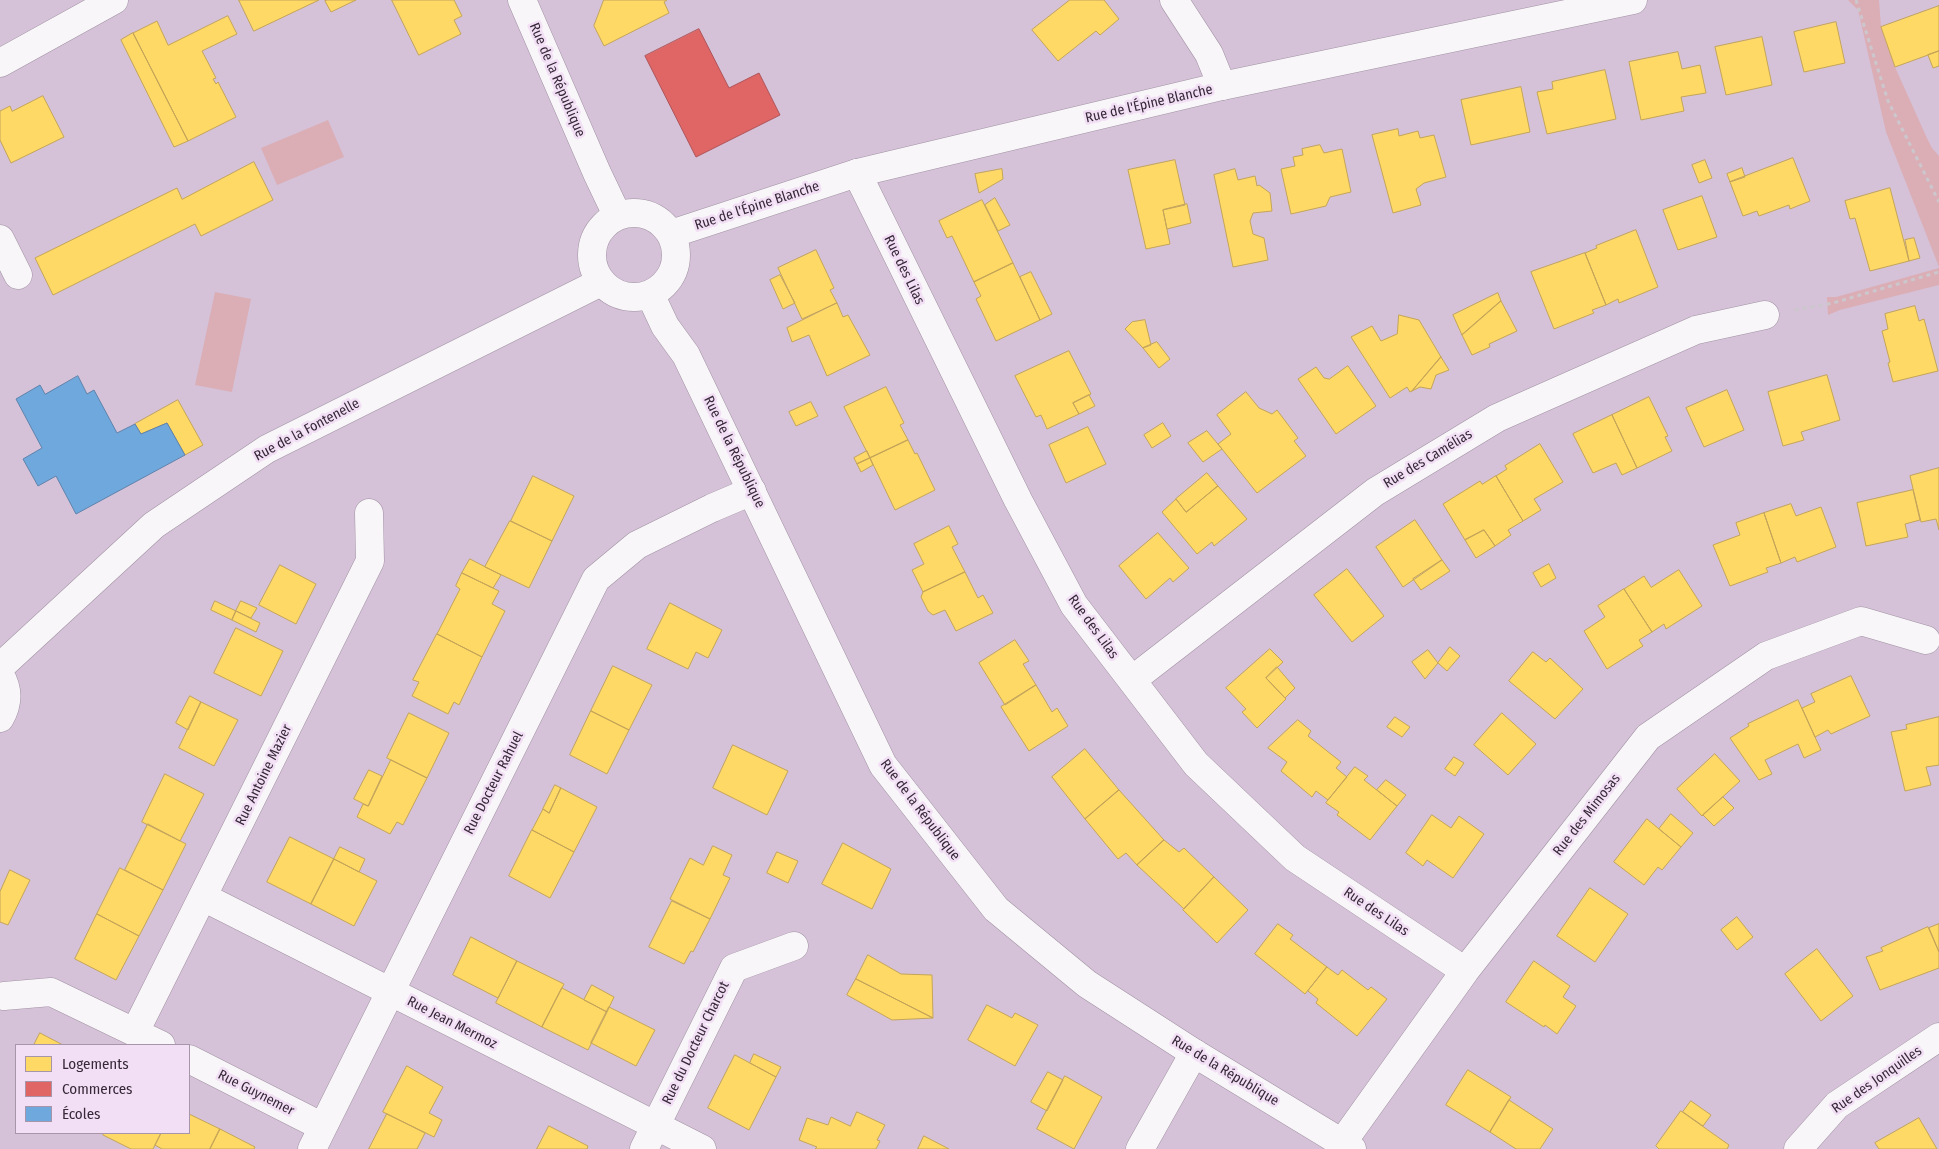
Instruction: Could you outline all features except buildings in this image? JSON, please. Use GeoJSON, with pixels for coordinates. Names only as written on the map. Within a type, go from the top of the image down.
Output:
{"type":"FeatureCollection","features":[{"type":"Feature","properties":{"kind":"street"},"geometry":{"type":"LineString","coordinates":[[0,63],[114,0]]}},
{"type":"Feature","properties":{"kind":"street","name":"Rue de la République"},"geometry":{"type":"LineString","coordinates":[[522,0],[596,173],[617,215]]}},
{"type":"Feature","properties":{"kind":"street"},"geometry":{"type":"LineString","coordinates":[[1174,0],[1209,54],[1222,86]]}},
{"type":"Feature","properties":{"kind":"street","name":"Rue de l'Épine Blanche"},"geometry":{"type":"LineString","coordinates":[[671,234],[857,173],[1222,86],[1633,0]]}},
{"type":"Feature","properties":{"kind":"street","name":"Rue des Lilas"},"geometry":{"type":"LineString","coordinates":[[857,173],[1018,500],[1074,605],[1196,764],[1295,858],[1465,971]]}},
{"type":"Feature","properties":{"kind":"street"},"geometry":{"type":"LineString","coordinates":[[629,212],[648,215],[663,224],[671,234],[676,248],[676,262],[671,276],[662,286],[650,294],[637,298],[611,291],[601,282],[594,271],[591,258],[592,245],[597,233],[606,222],[617,215],[629,212]]}},
{"type":"Feature","properties":{"kind":"street"},"geometry":{"type":"LineString","coordinates":[[0,239],[18,275]]}},
{"type":"Feature","properties":{"kind":"street","name":"Rue de la Fontenelle"},"geometry":{"type":"LineString","coordinates":[[0,667],[154,525],[267,449],[601,282]]}},
{"type":"Feature","properties":{"kind":"street","name":"Rue de la République"},"geometry":{"type":"LineString","coordinates":[[650,294],[665,326],[686,355],[883,765],[996,909],[1087,984],[1194,1053],[1347,1146]]}},
{"type":"Feature","properties":{"kind":"street","name":"Rue des Camélias"},"geometry":{"type":"LineString","coordinates":[[1132,680],[1375,492],[1497,418],[1696,330],[1765,315]]}},
{"type":"Feature","properties":{"kind":"street","name":"Rue Docteur Rahuel"},"geometry":{"type":"LineString","coordinates":[[317,1138],[596,579],[637,545],[712,508],[752,491]]}},
{"type":"Feature","properties":{"kind":"street","name":"Rue Antoine Mazier"},"geometry":{"type":"LineString","coordinates":[[135,1032],[370,561],[368,513]]}},
{"type":"Feature","properties":{"kind":"street","name":"Rue des Mimosas"},"geometry":{"type":"LineString","coordinates":[[1347,1146],[1465,971],[1648,737],[1766,656],[1861,621],[1926,640]]}},
{"type":"Feature","properties":{"kind":"street"},"geometry":{"type":"LineString","coordinates":[[0,675],[5,684],[7,696],[5,708],[0,718]]}},
{"type":"Feature","properties":{"kind":"street","name":"Rue Jean Mermoz"},"geometry":{"type":"LineString","coordinates":[[203,897],[389,992],[650,1137],[702,1149]]}},
{"type":"Feature","properties":{"kind":"street","name":"Rue du Docteur Charcot"},"geometry":{"type":"LineString","coordinates":[[650,1137],[734,968],[794,946]]}},
{"type":"Feature","properties":{"kind":"street"},"geometry":{"type":"LineString","coordinates":[[4,996],[51,992],[159,1044]]}},
{"type":"Feature","properties":{"kind":"street","name":"Rue des Jonquilles"},"geometry":{"type":"LineString","coordinates":[[1798,1149],[1837,1105],[1939,1037]]}},
{"type":"Feature","properties":{"kind":"street"},"geometry":{"type":"LineString","coordinates":[[1140,1149],[1194,1053]]}},
{"type":"Feature","properties":{"kind":"street","name":"Rue Guynemer"},"geometry":{"type":"LineString","coordinates":[[190,1060],[317,1138]]}},
{"type":"Feature","properties":{"kind":"path"},"geometry":{"type":"LineString","coordinates":[[1856,0],[1888,101],[1939,202]]}},
{"type":"Feature","properties":{"kind":"path"},"geometry":{"type":"LineString","coordinates":[[1765,315],[1833,303],[1939,272]]}},
{"type":"Feature","properties":{"kind":"shaded area"},"geometry":{"type":"Polygon","coordinates":[[[1848,0],[1879,0],[1881,27],[1895,67],[1926,136],[1932,148],[1939,156],[1939,267],[1886,132],[1858,10],[1848,0]]]}},
{"type":"Feature","properties":{"kind":"shaded area"},"geometry":{"type":"Polygon","coordinates":[[[328,120],[344,157],[277,185],[261,148],[328,120]]]}},
{"type":"Feature","properties":{"kind":"shaded area"},"geometry":{"type":"Polygon","coordinates":[[[1939,268],[1939,285],[1840,310],[1828,315],[1827,297],[1836,297],[1939,268]]]}},
{"type":"Feature","properties":{"kind":"shaded area"},"geometry":{"type":"Polygon","coordinates":[[[215,292],[251,299],[232,392],[195,385],[215,292]]]}}]}
